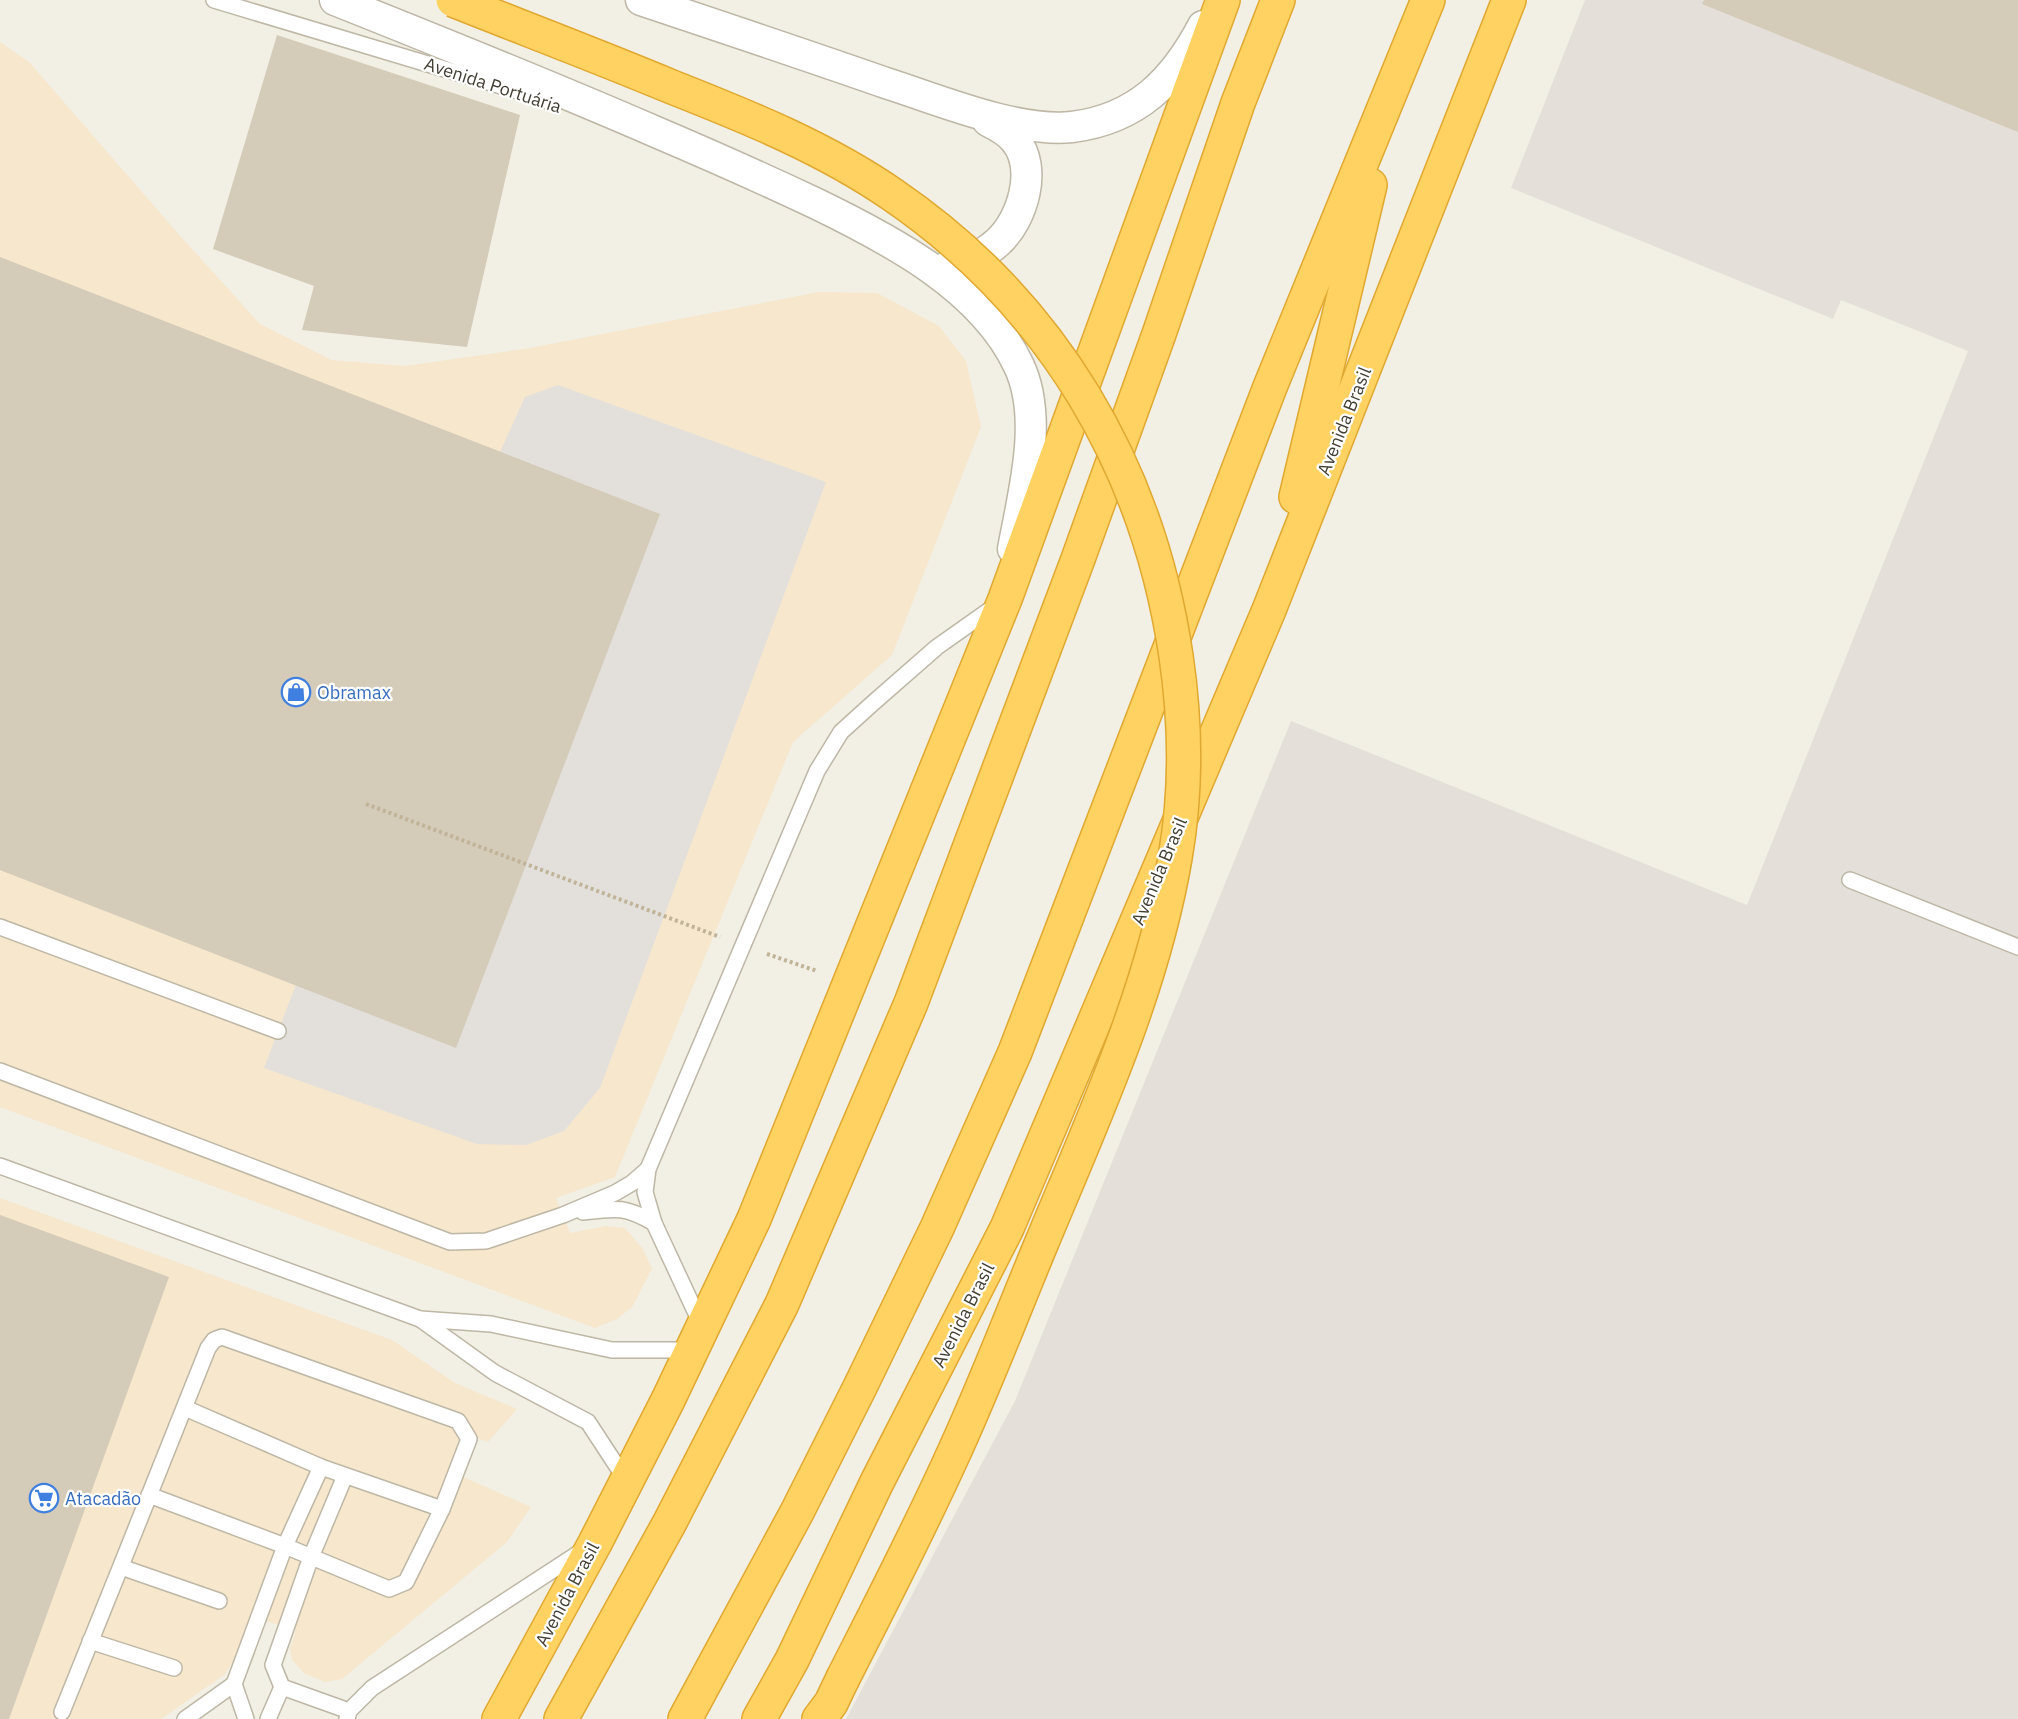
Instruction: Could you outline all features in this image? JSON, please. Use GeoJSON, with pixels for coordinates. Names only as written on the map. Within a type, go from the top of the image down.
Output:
{"type":"FeatureCollection","features":[{"type":"Feature","properties":{"kind":"highway"},"geometry":{"type":"LineString","coordinates":[[453,0],[738,113],[800,142],[884,189],[955,242],[1003,290],[1058,356],[1087,397],[1135,498],[1152,543],[1164,589],[1178,669],[1185,748],[1181,818],[1162,920],[1139,998],[1104,1094],[953,1455],[831,1703],[819,1719]]}},
{"type":"Feature","properties":{"kind":"highway","name":"Avenida Brasil"},"geometry":{"type":"LineString","coordinates":[[499,1719],[595,1543],[754,1219],[848,982],[1005,599],[1223,0]]}},
{"type":"Feature","properties":{"kind":"highway"},"geometry":{"type":"LineString","coordinates":[[561,1719],[670,1522],[782,1304],[907,1014],[1078,559],[1159,334],[1238,103],[1278,0]]}},
{"type":"Feature","properties":{"kind":"highway"},"geometry":{"type":"LineString","coordinates":[[685,1719],[797,1512],[860,1387],[937,1228],[1015,1052],[1266,398],[1428,0]]}},
{"type":"Feature","properties":{"kind":"highway","name":"Avenida Brasil"},"geometry":{"type":"LineString","coordinates":[[759,1719],[792,1660],[877,1482],[1007,1228],[1269,610],[1509,0]]}},
{"type":"Feature","properties":{"kind":"highway"},"geometry":{"type":"LineString","coordinates":[[1269,610],[1395,79]]}},
{"type":"Feature","properties":{"kind":"street"},"geometry":{"type":"LineString","coordinates":[[335,0],[529,77],[770,181],[867,229],[923,264],[970,302],[1001,334],[1020,368],[1031,410],[1028,467],[1005,599]]}},
{"type":"Feature","properties":{"kind":"street"},"geometry":{"type":"LineString","coordinates":[[641,0],[961,108],[1024,125],[1060,128],[1093,123],[1127,110],[1158,90],[1187,56],[1218,0]]}},
{"type":"Feature","properties":{"kind":"street"},"geometry":{"type":"LineString","coordinates":[[923,264],[945,267],[983,254],[999,242],[1021,208],[1025,188],[1025,168],[1021,149],[1005,130],[961,108]]}},
{"type":"Feature","properties":{"kind":"lane","name":"Avenida Portuária"},"geometry":{"type":"LineString","coordinates":[[214,0],[521,92],[770,181]]}},
{"type":"Feature","properties":{"kind":"lane"},"geometry":{"type":"LineString","coordinates":[[420,1319],[491,1324],[612,1350],[697,1338],[654,1223],[645,1192],[648,1169],[817,771],[841,732],[937,647],[1005,599]]}},
{"type":"Feature","properties":{"kind":"lane"},"geometry":{"type":"LineString","coordinates":[[1850,880],[2018,947]]}},
{"type":"Feature","properties":{"kind":"lane"},"geometry":{"type":"LineString","coordinates":[[0,927],[278,1031]]}},
{"type":"Feature","properties":{"kind":"lane"},"geometry":{"type":"LineString","coordinates":[[0,1071],[450,1242],[486,1241],[562,1215],[615,1193],[632,1183],[648,1169]]}},
{"type":"Feature","properties":{"kind":"lane"},"geometry":{"type":"LineString","coordinates":[[0,1166],[420,1319],[495,1373],[588,1422],[626,1480]]}},
{"type":"Feature","properties":{"kind":"lane"},"geometry":{"type":"LineString","coordinates":[[562,1215],[615,1208],[634,1211],[654,1223]]}},
{"type":"Feature","properties":{"kind":"lane"},"geometry":{"type":"LineString","coordinates":[[62,1712],[149,1495],[185,1408],[208,1348],[214,1340],[222,1337],[458,1421],[469,1439],[442,1509],[406,1582],[389,1589],[285,1546],[149,1495]]}},
{"type":"Feature","properties":{"kind":"lane"},"geometry":{"type":"LineString","coordinates":[[185,1408],[321,1467],[442,1509]]}},
{"type":"Feature","properties":{"kind":"lane"},"geometry":{"type":"LineString","coordinates":[[185,1719],[234,1684],[285,1546],[321,1467]]}},
{"type":"Feature","properties":{"kind":"lane"},"geometry":{"type":"LineString","coordinates":[[345,1476],[311,1557],[273,1665],[282,1687],[348,1715],[372,1688],[595,1543]]}},
{"type":"Feature","properties":{"kind":"lane"},"geometry":{"type":"LineString","coordinates":[[121,1567],[219,1601]]}},
{"type":"Feature","properties":{"kind":"lane"},"geometry":{"type":"LineString","coordinates":[[90,1641],[174,1668]]}},
{"type":"Feature","properties":{"kind":"lane"},"geometry":{"type":"LineString","coordinates":[[234,1684],[246,1719]]}},
{"type":"Feature","properties":{"kind":"lane"},"geometry":{"type":"LineString","coordinates":[[268,1719],[282,1687]]}},
{"type":"Feature","properties":{"kind":"path"},"geometry":{"type":"LineString","coordinates":[[366,804],[848,982]]}},
{"type":"Feature","properties":{"kind":"shaded area"},"geometry":{"type":"Polygon","coordinates":[[[1585,0],[2018,0],[2018,1719],[846,1719],[1015,1401],[1291,721],[1747,905],[1968,351],[1841,300],[1833,319],[1511,188],[1585,0]]]}},
{"type":"Feature","properties":{"kind":"shaded area"},"geometry":{"type":"Polygon","coordinates":[[[0,42],[29,62],[260,324],[331,360],[405,366],[530,348],[819,292],[877,293],[939,326],[966,361],[981,427],[892,655],[793,742],[615,1177],[556,1198],[570,1233],[606,1226],[625,1228],[643,1249],[652,1269],[632,1307],[617,1319],[595,1328],[0,1107],[0,42]]]}},
{"type":"Feature","properties":{"kind":"shaded area"},"geometry":{"type":"Polygon","coordinates":[[[558,385],[826,482],[600,1088],[564,1131],[526,1145],[477,1144],[264,1068],[500,452],[525,397],[558,385]]]}},
{"type":"Feature","properties":{"kind":"shaded area"},"geometry":{"type":"Polygon","coordinates":[[[0,1198],[392,1340],[455,1383],[517,1409],[488,1442],[464,1434],[448,1470],[531,1507],[507,1542],[342,1679],[325,1682],[304,1673],[292,1660],[290,1649],[296,1630],[250,1616],[233,1662],[224,1675],[161,1719],[0,1719],[0,1198]]]}},
{"type":"Feature","properties":{"kind":"building"},"geometry":{"type":"Polygon","coordinates":[[[1704,0],[2018,0],[2018,132],[1702,4],[1704,0]]]}},
{"type":"Feature","properties":{"kind":"building"},"geometry":{"type":"Polygon","coordinates":[[[277,35],[520,115],[467,347],[302,330],[314,286],[213,249],[277,35]]]}},
{"type":"Feature","properties":{"kind":"building","name":"Obramax"},"geometry":{"type":"Polygon","coordinates":[[[0,257],[660,514],[456,1048],[0,870],[0,257]]]}},
{"type":"Feature","properties":{"kind":"building","name":"Atacadão"},"geometry":{"type":"Polygon","coordinates":[[[0,1215],[169,1277],[9,1719],[0,1719],[0,1215]]]}},
{"type":"Feature","properties":{"kind":"place","name":"Obramax"},"geometry":{"type":"Point","coordinates":[296,692]}},
{"type":"Feature","properties":{"kind":"place","name":"Atacadão"},"geometry":{"type":"Point","coordinates":[44,1498]}}]}
